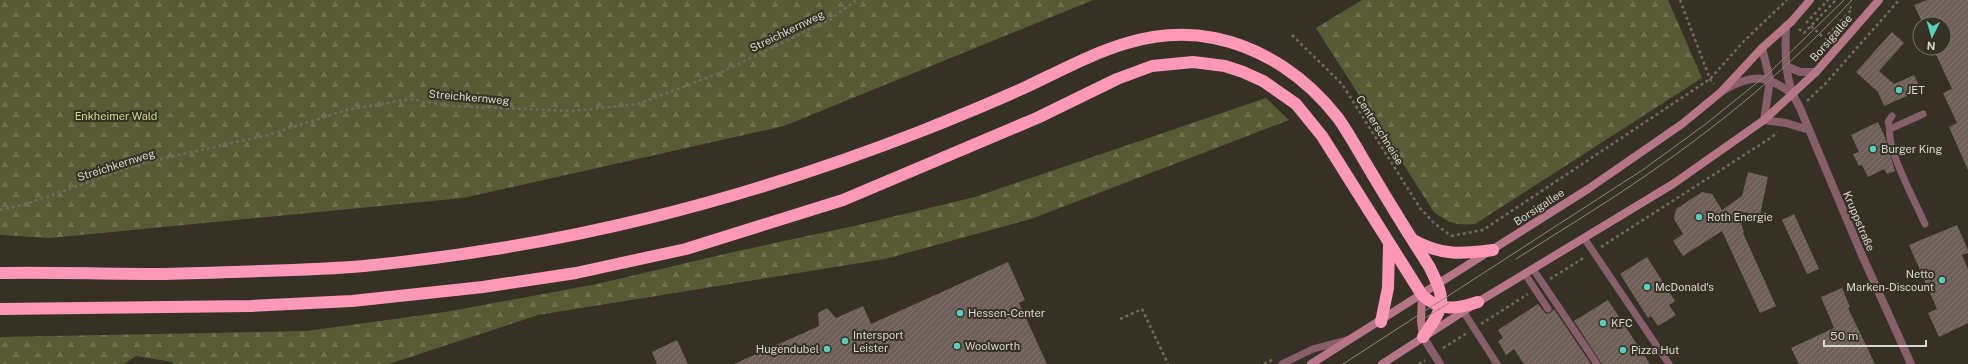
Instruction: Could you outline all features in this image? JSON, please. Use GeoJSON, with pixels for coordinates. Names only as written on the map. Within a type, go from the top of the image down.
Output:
{"type":"FeatureCollection","features":[{"type":"Feature","properties":{"kind":"highway"},"geometry":{"type":"LineString","coordinates":[[0,273],[155,274],[361,266],[456,255],[603,230],[718,201],[866,153],[973,110],[1116,45],[1146,37],[1208,37],[1239,45],[1257,52],[1282,65],[1303,81],[1337,118],[1429,266],[1438,285],[1441,308],[1424,337]]}},
{"type":"Feature","properties":{"kind":"highway"},"geometry":{"type":"LineString","coordinates":[[0,310],[235,306],[352,301],[483,288],[576,273],[686,249],[843,200],[1037,118],[1117,79],[1152,66],[1171,63],[1209,64],[1243,72],[1263,81],[1296,104],[1319,131],[1389,245],[1422,295],[1434,305],[1441,308],[1460,308],[1478,302]]}},
{"type":"Feature","properties":{"kind":"highway"},"geometry":{"type":"LineString","coordinates":[[1411,238],[1427,248],[1455,254],[1493,250]]}},
{"type":"Feature","properties":{"kind":"highway"},"geometry":{"type":"LineString","coordinates":[[1381,322],[1388,288],[1389,245]]}},
{"type":"Feature","properties":{"kind":"main road","name":"Borsigallee"},"geometry":{"type":"LineString","coordinates":[[1311,364],[1381,322],[1588,189],[1682,124],[1721,92],[1810,0]]}},
{"type":"Feature","properties":{"kind":"main road","name":"Borsigallee"},"geometry":{"type":"LineString","coordinates":[[1382,364],[1463,311],[1673,184],[1764,120],[1816,72],[1879,0]]}},
{"type":"Feature","properties":{"kind":"main road"},"geometry":{"type":"LineString","coordinates":[[1422,295],[1421,321],[1424,337]]}},
{"type":"Feature","properties":{"kind":"street","name":"Kruppstraße"},"geometry":{"type":"LineString","coordinates":[[1786,26],[1786,66],[1792,94],[1800,108],[1860,253],[1911,364]]}},
{"type":"Feature","properties":{"kind":"street"},"geometry":{"type":"LineString","coordinates":[[1762,48],[1770,80],[1764,120],[1786,123],[1809,130]]}},
{"type":"Feature","properties":{"kind":"street","name":"Borsigallee"},"geometry":{"type":"LineString","coordinates":[[1786,66],[1800,72],[1816,72]]}},
{"type":"Feature","properties":{"kind":"street","name":"Kruppstraße"},"geometry":{"type":"LineString","coordinates":[[1721,92],[1754,78],[1770,80],[1792,94]]}},
{"type":"Feature","properties":{"kind":"street"},"geometry":{"type":"LineString","coordinates":[[1424,337],[1440,364]]}},
{"type":"Feature","properties":{"kind":"lane"},"geometry":{"type":"LineString","coordinates":[[1890,129],[1923,114]]}},
{"type":"Feature","properties":{"kind":"lane"},"geometry":{"type":"LineString","coordinates":[[1892,116],[1888,122],[1890,129],[1888,137],[1925,224]]}},
{"type":"Feature","properties":{"kind":"lane"},"geometry":{"type":"LineString","coordinates":[[1584,238],[1669,364]]}},
{"type":"Feature","properties":{"kind":"lane"},"geometry":{"type":"LineString","coordinates":[[1533,269],[1597,364]]}},
{"type":"Feature","properties":{"kind":"lane"},"geometry":{"type":"LineString","coordinates":[[1525,274],[1548,309]]}},
{"type":"Feature","properties":{"kind":"lane"},"geometry":{"type":"LineString","coordinates":[[1463,311],[1498,364]]}},
{"type":"Feature","properties":{"kind":"lane"},"geometry":{"type":"LineString","coordinates":[[1282,364],[1313,349],[1351,339]]}},
{"type":"Feature","properties":{"kind":"path","name":"Streichkernweg"},"geometry":{"type":"LineString","coordinates":[[0,210],[26,204],[143,163],[268,136],[346,110],[410,99],[450,106],[573,111],[638,104],[722,72],[831,19],[856,0]]}},
{"type":"Feature","properties":{"kind":"path"},"geometry":{"type":"LineString","coordinates":[[1680,0],[1710,79],[1744,41],[1787,0]]}},
{"type":"Feature","properties":{"kind":"path"},"geometry":{"type":"LineString","coordinates":[[1800,30],[1828,0]]}},
{"type":"Feature","properties":{"kind":"path"},"geometry":{"type":"LineString","coordinates":[[1804,33],[1836,0]]}},
{"type":"Feature","properties":{"kind":"path"},"geometry":{"type":"LineString","coordinates":[[1800,108],[1826,83],[1899,0]]}},
{"type":"Feature","properties":{"kind":"path"},"geometry":{"type":"LineString","coordinates":[[1811,26],[1824,39],[1852,9],[1850,7]]}},
{"type":"Feature","properties":{"kind":"path","name":"Centerschneise"},"geometry":{"type":"LineString","coordinates":[[1292,35],[1342,84],[1420,208],[1434,223],[1451,236],[1483,230],[1710,79]]}},
{"type":"Feature","properties":{"kind":"path"},"geometry":{"type":"LineString","coordinates":[[1772,137],[1786,123]]}},
{"type":"Feature","properties":{"kind":"path"},"geometry":{"type":"LineString","coordinates":[[1120,320],[1142,309],[1168,364]]}},
{"type":"Feature","properties":{"kind":"green space","name":"Enkheimer Wald"},"geometry":{"type":"Polygon","coordinates":[[[0,0],[1093,0],[784,126],[463,198],[50,238],[0,235],[0,0]]]}},
{"type":"Feature","properties":{"kind":"green space"},"geometry":{"type":"Polygon","coordinates":[[[1362,0],[1668,0],[1702,78],[1475,224],[1453,223],[1434,212],[1316,28],[1362,0]]]}},
{"type":"Feature","properties":{"kind":"green space"},"geometry":{"type":"Polygon","coordinates":[[[1266,98],[1289,120],[1031,219],[885,259],[538,315],[389,364],[173,364],[172,362],[136,356],[124,364],[0,364],[0,337],[307,331],[445,312],[597,284],[975,197],[1266,98]]]}},
{"type":"Feature","properties":{"kind":"building"},"geometry":{"type":"Polygon","coordinates":[[[1927,0],[1968,0],[1968,170],[1949,127],[1957,123],[1943,93],[1952,89],[1937,56],[1952,56],[1952,16],[1919,16],[1914,5],[1927,0]]]}},
{"type":"Feature","properties":{"kind":"building"},"geometry":{"type":"Polygon","coordinates":[[[1892,32],[1904,43],[1879,71],[1894,84],[1914,75],[1921,90],[1884,106],[1878,92],[1856,72],[1892,32]]]}},
{"type":"Feature","properties":{"kind":"building","name":"Burger King"},"geometry":{"type":"Polygon","coordinates":[[[1878,122],[1885,137],[1895,171],[1887,174],[1884,169],[1868,177],[1862,165],[1859,166],[1853,154],[1859,152],[1851,135],[1878,122]]]}},
{"type":"Feature","properties":{"kind":"building"},"geometry":{"type":"Polygon","coordinates":[[[1748,172],[1768,177],[1760,215],[1737,211],[1744,232],[1743,233],[1776,306],[1760,313],[1722,231],[1683,256],[1673,241],[1683,234],[1674,219],[1676,209],[1702,192],[1712,194],[1722,210],[1742,196],[1748,172]]]}},
{"type":"Feature","properties":{"kind":"building"},"geometry":{"type":"Polygon","coordinates":[[[1794,214],[1819,269],[1807,274],[1782,220],[1794,214]]]}},
{"type":"Feature","properties":{"kind":"building"},"geometry":{"type":"Polygon","coordinates":[[[1957,225],[1968,250],[1968,253],[1962,255],[1968,269],[1968,323],[1939,337],[1928,313],[1937,309],[1909,245],[1957,225]]]}},
{"type":"Feature","properties":{"kind":"building","name":"McDonald's"},"geometry":{"type":"Polygon","coordinates":[[[1647,257],[1675,301],[1669,305],[1676,315],[1658,326],[1651,316],[1648,318],[1620,274],[1647,257]]]}},
{"type":"Feature","properties":{"kind":"building","name":"Hessen-Center"},"geometry":{"type":"Polygon","coordinates":[[[1008,262],[1025,300],[1019,303],[1047,364],[734,364],[819,326],[818,313],[827,308],[836,318],[863,306],[871,324],[1008,262]]]}},
{"type":"Feature","properties":{"kind":"building"},"geometry":{"type":"Polygon","coordinates":[[[1842,288],[1850,307],[1848,308],[1875,364],[1799,364],[1791,348],[1834,328],[1821,297],[1842,288]]]}},
{"type":"Feature","properties":{"kind":"building"},"geometry":{"type":"Polygon","coordinates":[[[1608,300],[1650,364],[1602,364],[1574,321],[1608,300]]]}},
{"type":"Feature","properties":{"kind":"building"},"geometry":{"type":"Polygon","coordinates":[[[1538,304],[1546,314],[1550,313],[1554,309],[1591,364],[1524,364],[1514,349],[1506,355],[1498,341],[1503,338],[1498,330],[1538,304]]]}},
{"type":"Feature","properties":{"kind":"building"},"geometry":{"type":"Polygon","coordinates":[[[677,340],[688,364],[657,364],[652,352],[677,340]]]}},
{"type":"Feature","properties":{"kind":"tram line"},"geometry":{"type":"LineString","coordinates":[[1343,364],[1644,169],[1707,123],[1769,73],[1844,0]]}},
{"type":"Feature","properties":{"kind":"tram line"},"geometry":{"type":"LineString","coordinates":[[1516,259],[1599,207],[1703,135],[1780,71],[1852,0]]}},
{"type":"Feature","properties":{"kind":"tram line"},"geometry":{"type":"LineString","coordinates":[[1425,318],[1449,303]]}},
{"type":"Feature","properties":{"kind":"place","name":"JET"},"geometry":{"type":"Point","coordinates":[1899,90]}},
{"type":"Feature","properties":{"kind":"place","name":"Burger King"},"geometry":{"type":"Point","coordinates":[1873,149]}},
{"type":"Feature","properties":{"kind":"place","name":"Roth Energie"},"geometry":{"type":"Point","coordinates":[1699,217]}},
{"type":"Feature","properties":{"kind":"place","name":"Netto Marken-Discount"},"geometry":{"type":"Point","coordinates":[1942,280]}},
{"type":"Feature","properties":{"kind":"place","name":"McDonald's"},"geometry":{"type":"Point","coordinates":[1647,287]}},
{"type":"Feature","properties":{"kind":"place","name":"Hessen-Center"},"geometry":{"type":"Point","coordinates":[960,313]}},
{"type":"Feature","properties":{"kind":"place","name":"KFC"},"geometry":{"type":"Point","coordinates":[1603,323]}},
{"type":"Feature","properties":{"kind":"place","name":"Intersport Leister"},"geometry":{"type":"Point","coordinates":[845,341]}},
{"type":"Feature","properties":{"kind":"place","name":"Woolworth"},"geometry":{"type":"Point","coordinates":[957,346]}},
{"type":"Feature","properties":{"kind":"place","name":"Hugendubel"},"geometry":{"type":"Point","coordinates":[827,349]}},
{"type":"Feature","properties":{"kind":"place","name":"Pizza Hut"},"geometry":{"type":"Point","coordinates":[1623,350]}}]}
